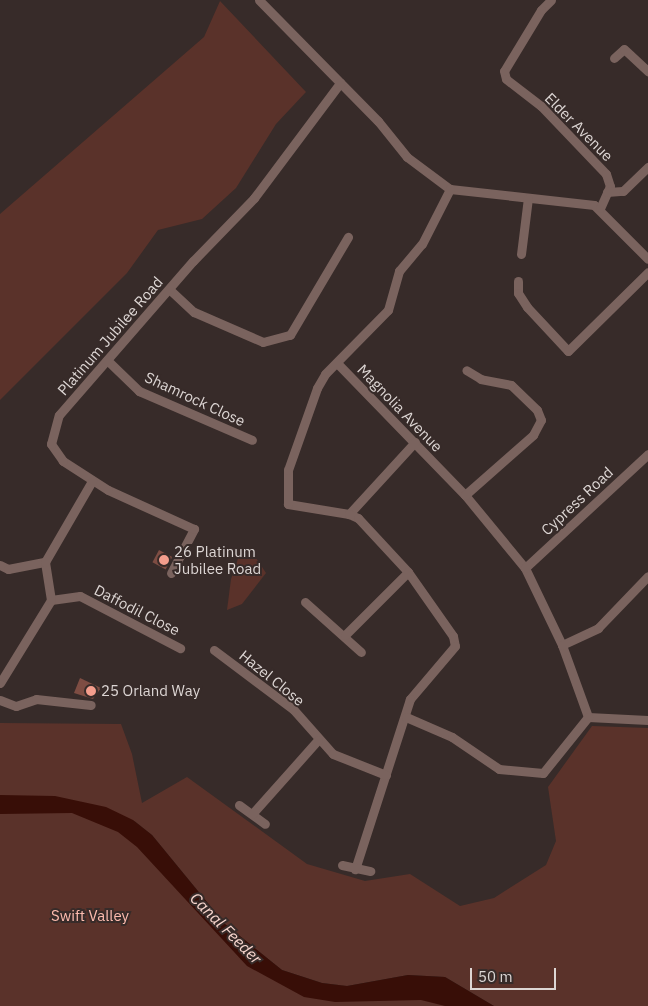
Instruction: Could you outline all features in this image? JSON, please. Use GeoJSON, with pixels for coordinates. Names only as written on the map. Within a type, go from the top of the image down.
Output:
{"type":"FeatureCollection","features":[{"type":"Feature","properties":{"kind":"street"},"geometry":{"type":"LineString","coordinates":[[259,0],[340,83],[407,157],[450,188],[600,208],[648,259]]}},
{"type":"Feature","properties":{"kind":"street","name":"Elder Avenue"},"geometry":{"type":"LineString","coordinates":[[551,0],[541,10],[504,71],[506,79],[541,106],[606,174],[610,186],[607,192]]}},
{"type":"Feature","properties":{"kind":"street"},"geometry":{"type":"LineString","coordinates":[[614,58],[624,50],[648,71]]}},
{"type":"Feature","properties":{"kind":"street","name":"Platinum Jubilee Road"},"geometry":{"type":"LineString","coordinates":[[171,573],[194,530],[92,481],[63,460],[51,444],[59,415],[169,289],[254,198],[340,83]]}},
{"type":"Feature","properties":{"kind":"street"},"geometry":{"type":"LineString","coordinates":[[600,208],[607,192],[623,191],[648,167]]}},
{"type":"Feature","properties":{"kind":"street","name":"Magnolia Avenue"},"geometry":{"type":"LineString","coordinates":[[450,188],[422,244],[399,271],[388,310],[337,363],[465,495],[525,568],[562,646],[588,717]]}},
{"type":"Feature","properties":{"kind":"street"},"geometry":{"type":"LineString","coordinates":[[521,254],[528,198]]}},
{"type":"Feature","properties":{"kind":"street"},"geometry":{"type":"LineString","coordinates":[[169,289],[194,312],[263,342],[290,335],[348,237]]}},
{"type":"Feature","properties":{"kind":"street"},"geometry":{"type":"LineString","coordinates":[[518,281],[518,293],[527,307],[568,351],[648,272]]}},
{"type":"Feature","properties":{"kind":"street","name":"Shamrock Close"},"geometry":{"type":"LineString","coordinates":[[108,360],[139,392],[252,440]]}},
{"type":"Feature","properties":{"kind":"street"},"geometry":{"type":"LineString","coordinates":[[337,363],[317,388],[296,444],[288,470],[288,504],[349,514],[358,518],[408,572],[453,636],[454,646],[443,664],[419,684],[354,869]]}},
{"type":"Feature","properties":{"kind":"street"},"geometry":{"type":"LineString","coordinates":[[465,495],[532,435],[541,420],[537,410],[511,385],[481,379],[466,370]]}},
{"type":"Feature","properties":{"kind":"street"},"geometry":{"type":"LineString","coordinates":[[349,514],[415,442]]}},
{"type":"Feature","properties":{"kind":"street","name":"Cypress Road"},"geometry":{"type":"LineString","coordinates":[[525,568],[648,454]]}},
{"type":"Feature","properties":{"kind":"street"},"geometry":{"type":"LineString","coordinates":[[0,682],[52,600],[45,562],[92,481]]}},
{"type":"Feature","properties":{"kind":"street"},"geometry":{"type":"LineString","coordinates":[[0,565],[8,569],[45,562]]}},
{"type":"Feature","properties":{"kind":"street"},"geometry":{"type":"LineString","coordinates":[[345,635],[408,572]]}},
{"type":"Feature","properties":{"kind":"street"},"geometry":{"type":"LineString","coordinates":[[562,646],[598,628],[648,576]]}},
{"type":"Feature","properties":{"kind":"street","name":"Daffodil Close"},"geometry":{"type":"LineString","coordinates":[[52,600],[80,596],[180,648]]}},
{"type":"Feature","properties":{"kind":"street"},"geometry":{"type":"LineString","coordinates":[[305,602],[345,635],[361,652]]}},
{"type":"Feature","properties":{"kind":"street","name":"Hazel Close"},"geometry":{"type":"LineString","coordinates":[[214,650],[294,709],[318,740],[333,754],[386,775]]}},
{"type":"Feature","properties":{"kind":"street"},"geometry":{"type":"LineString","coordinates":[[0,700],[16,706],[36,699],[90,705]]}},
{"type":"Feature","properties":{"kind":"street"},"geometry":{"type":"LineString","coordinates":[[406,717],[452,737],[499,769],[543,773],[588,717],[648,720]]}},
{"type":"Feature","properties":{"kind":"street"},"geometry":{"type":"LineString","coordinates":[[252,814],[318,740]]}},
{"type":"Feature","properties":{"kind":"street"},"geometry":{"type":"LineString","coordinates":[[239,805],[266,824]]}},
{"type":"Feature","properties":{"kind":"street"},"geometry":{"type":"LineString","coordinates":[[342,865],[370,871]]}},
{"type":"Feature","properties":{"kind":"green space"},"geometry":{"type":"Polygon","coordinates":[[[220,1],[306,92],[276,124],[236,188],[202,219],[158,230],[127,273],[0,400],[0,214],[204,37],[220,1]]]}},
{"type":"Feature","properties":{"kind":"green space"},"geometry":{"type":"Polygon","coordinates":[[[250,549],[266,573],[242,604],[227,610],[231,579],[241,550],[250,549]]]}},
{"type":"Feature","properties":{"kind":"green space","name":"Swift Valley"},"geometry":{"type":"Polygon","coordinates":[[[0,723],[121,724],[132,754],[142,803],[187,777],[307,864],[365,881],[410,874],[460,906],[494,898],[546,865],[556,841],[548,787],[592,726],[648,728],[648,1006],[494,1006],[445,977],[408,975],[347,986],[322,983],[282,970],[225,924],[152,835],[133,820],[230,937],[293,983],[400,989],[475,1006],[0,1006],[0,723]]]}},
{"type":"Feature","properties":{"kind":"water","name":"Canal Feeder"},"geometry":{"type":"Polygon","coordinates":[[[0,795],[55,796],[106,807],[133,820],[152,835],[225,924],[282,970],[322,983],[347,986],[408,975],[445,977],[494,1006],[445,1006],[421,1000],[335,1002],[304,997],[247,966],[137,847],[118,832],[72,813],[0,814],[0,795]]]}},
{"type":"Feature","properties":{"kind":"building","name":"26 Platinum Jubilee Road"},"geometry":{"type":"Polygon","coordinates":[[[159,550],[172,557],[166,569],[152,562],[159,550]]]}},
{"type":"Feature","properties":{"kind":"building"},"geometry":{"type":"Polygon","coordinates":[[[80,678],[101,688],[93,699],[74,693],[80,678]]]}},
{"type":"Feature","properties":{"kind":"place","name":"26 Platinum Jubilee Road"},"geometry":{"type":"Point","coordinates":[164,560]}},
{"type":"Feature","properties":{"kind":"place","name":"25 Orland Way"},"geometry":{"type":"Point","coordinates":[91,691]}}]}
